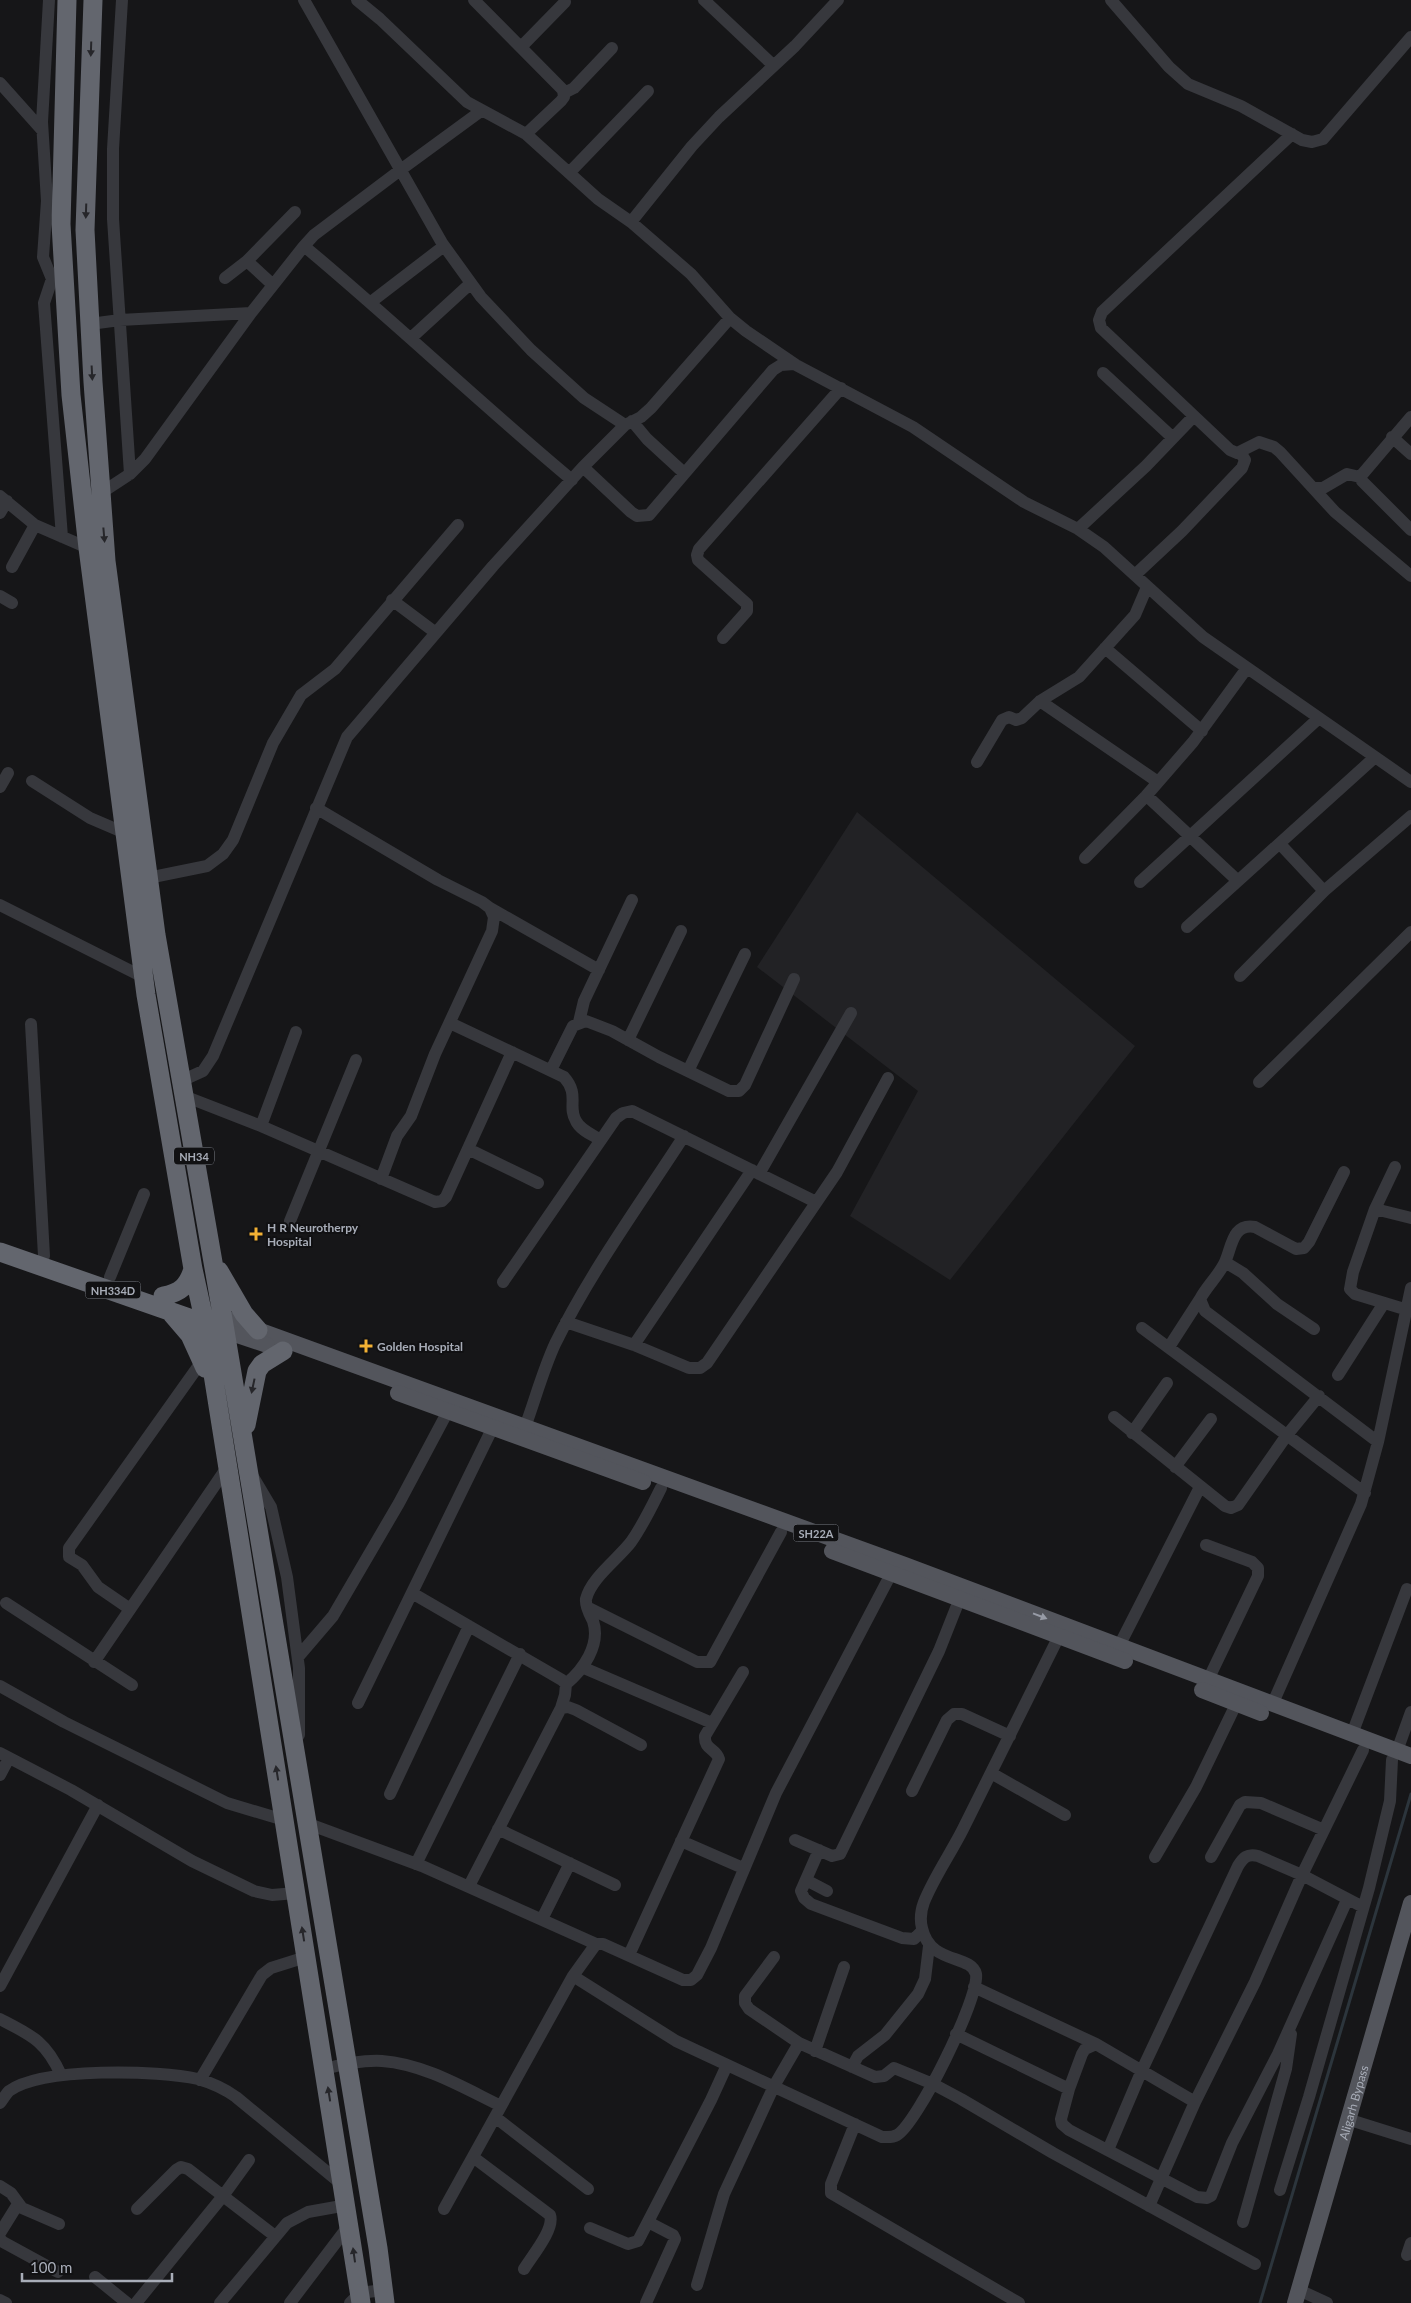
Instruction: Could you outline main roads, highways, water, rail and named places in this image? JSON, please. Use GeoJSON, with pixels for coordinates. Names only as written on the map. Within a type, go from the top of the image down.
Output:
{"type":"FeatureCollection","features":[{"type":"Feature","properties":{"kind":"highway","name":"NH34"},"geometry":{"type":"LineString","coordinates":[[67,0],[61,224],[71,395],[88,548],[143,977],[193,1269],[214,1320],[243,1442],[347,2063],[384,2297]]}},
{"type":"Feature","properties":{"kind":"highway","name":"NH34"},"geometry":{"type":"LineString","coordinates":[[93,0],[85,230],[106,561],[156,935],[212,1257],[217,1395],[350,2224],[357,2300]]}},
{"type":"Feature","properties":{"kind":"highway","name":"NH334D"},"geometry":{"type":"LineString","coordinates":[[0,1241],[110,1278],[166,1304]]}},
{"type":"Feature","properties":{"kind":"highway","name":"NH334D"},"geometry":{"type":"LineString","coordinates":[[0,1252],[214,1320]]}},
{"type":"Feature","properties":{"kind":"highway"},"geometry":{"type":"LineString","coordinates":[[212,1257],[239,1306],[258,1330]]}},
{"type":"Feature","properties":{"kind":"highway"},"geometry":{"type":"LineString","coordinates":[[193,1269],[186,1285],[166,1304],[190,1335],[217,1395]]}},
{"type":"Feature","properties":{"kind":"highway"},"geometry":{"type":"LineString","coordinates":[[243,1442],[257,1371],[262,1364],[283,1351]]}},
{"type":"Feature","properties":{"kind":"main road","name":"SH22A"},"geometry":{"type":"LineString","coordinates":[[214,1320],[258,1330],[914,1568],[1363,1750],[1404,1759]]}},
{"type":"Feature","properties":{"kind":"main road","name":"SH22A"},"geometry":{"type":"LineString","coordinates":[[214,1320],[283,1351],[892,1572],[1059,1636],[1117,1651],[1208,1680],[1239,1699],[1272,1705],[1352,1734],[1404,1759]]}},
{"type":"Feature","properties":{"kind":"main road","name":"Aligarh Bypass"},"geometry":{"type":"LineString","coordinates":[[1297,2296],[1411,1903]]}},
{"type":"Feature","properties":{"kind":"waterway"},"geometry":{"type":"LineString","coordinates":[[1260,2303],[1411,1794]]}},
{"type":"Feature","properties":{"kind":"place","name":"H R Neurotherpy Hospital"},"geometry":{"type":"Point","coordinates":[256,1234]}},
{"type":"Feature","properties":{"kind":"place","name":"Golden Hospital"},"geometry":{"type":"Point","coordinates":[366,1346]}}]}
